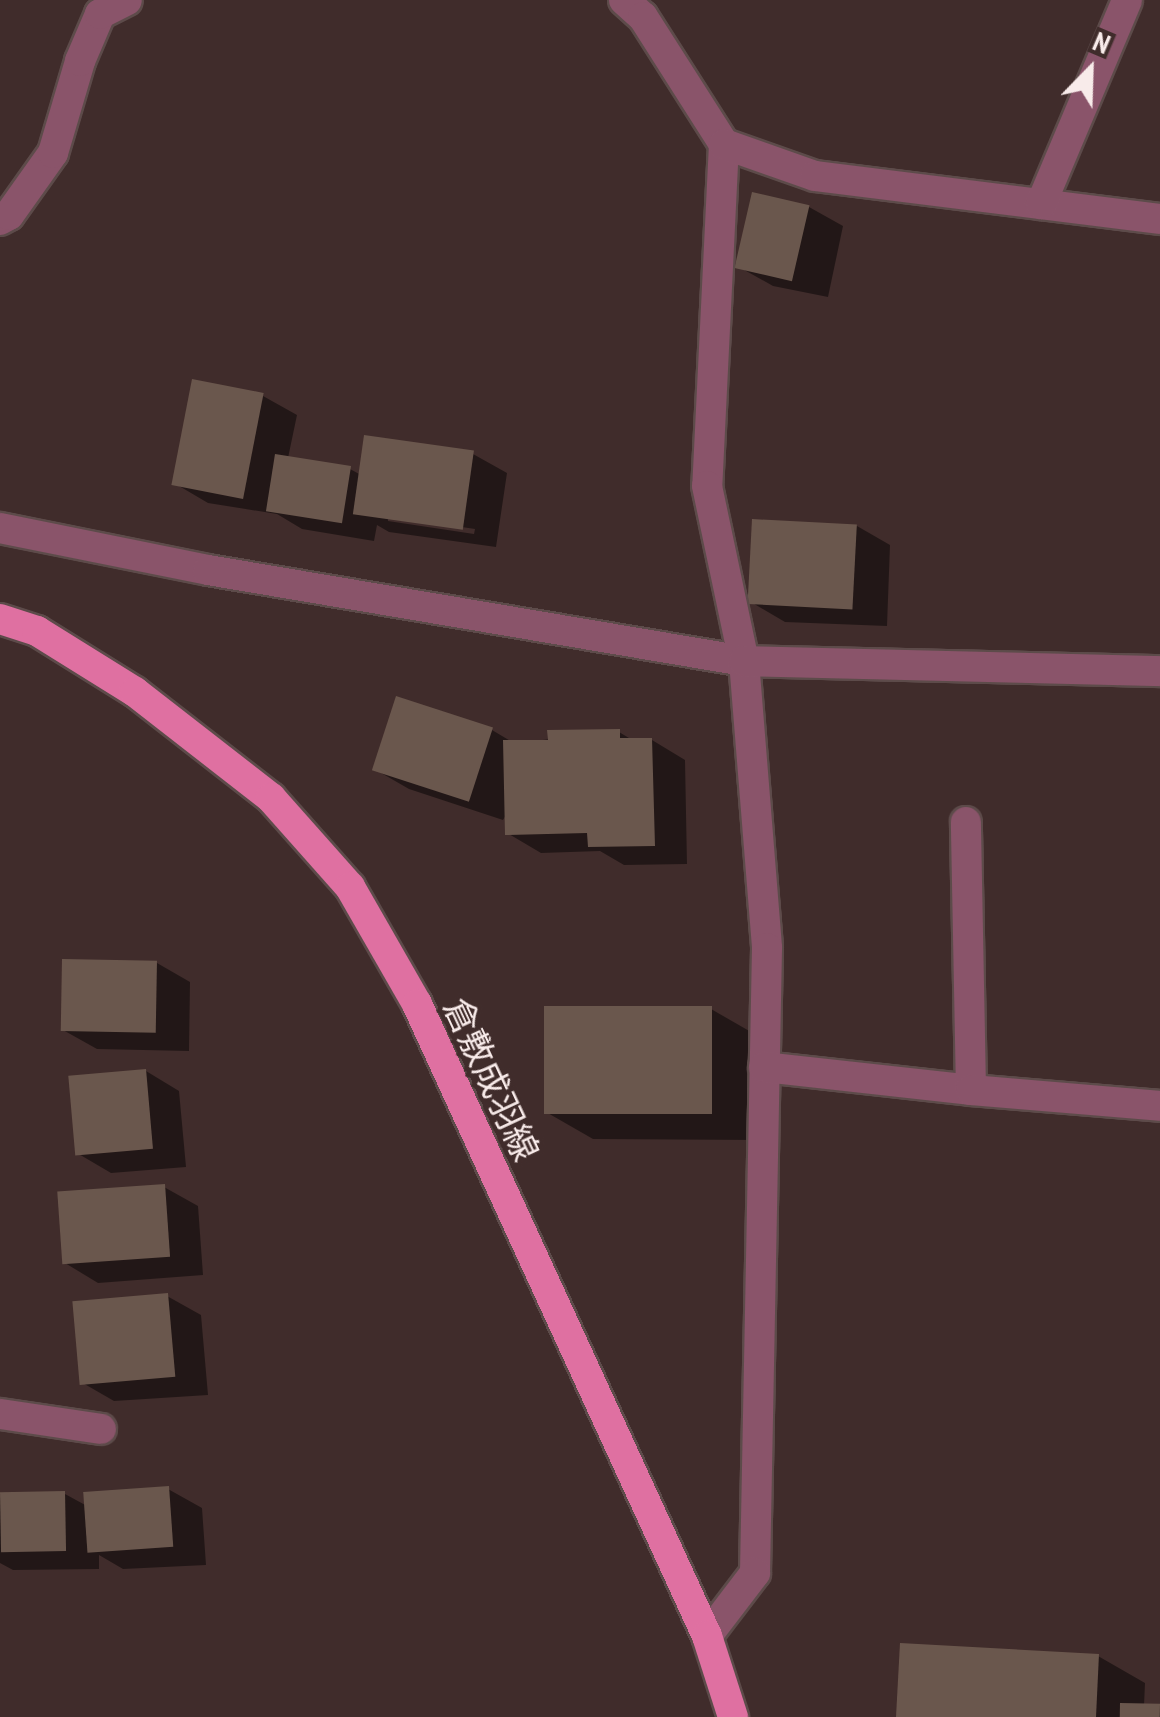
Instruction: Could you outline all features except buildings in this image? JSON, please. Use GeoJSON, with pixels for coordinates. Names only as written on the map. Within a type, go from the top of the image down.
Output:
{"type":"FeatureCollection","features":[{"type":"Feature","properties":{"kind":"main road","name":"倉敷成羽線"},"geometry":{"type":"LineString","coordinates":[[0,620],[37,631],[134,692],[270,798],[350,887],[417,1004],[707,1636],[733,1717]]}},
{"type":"Feature","properties":{"kind":"street"},"geometry":{"type":"LineString","coordinates":[[0,220],[9,214],[53,153],[80,61],[100,14],[127,0]]}},
{"type":"Feature","properties":{"kind":"street"},"geometry":{"type":"LineString","coordinates":[[624,0],[643,17],[724,144],[707,486],[744,661],[767,948],[756,1573],[707,1636]]}},
{"type":"Feature","properties":{"kind":"street"},"geometry":{"type":"LineString","coordinates":[[1041,204],[1127,0]]}},
{"type":"Feature","properties":{"kind":"street"},"geometry":{"type":"LineString","coordinates":[[724,144],[815,176],[1160,219]]}},
{"type":"Feature","properties":{"kind":"street"},"geometry":{"type":"LineString","coordinates":[[0,528],[208,570],[744,661],[1160,671]]}},
{"type":"Feature","properties":{"kind":"street"},"geometry":{"type":"LineString","coordinates":[[966,822],[971,1090]]}},
{"type":"Feature","properties":{"kind":"street"},"geometry":{"type":"LineString","coordinates":[[764,1067],[1160,1106]]}},
{"type":"Feature","properties":{"kind":"street"},"geometry":{"type":"LineString","coordinates":[[0,1414],[101,1429]]}}]}
